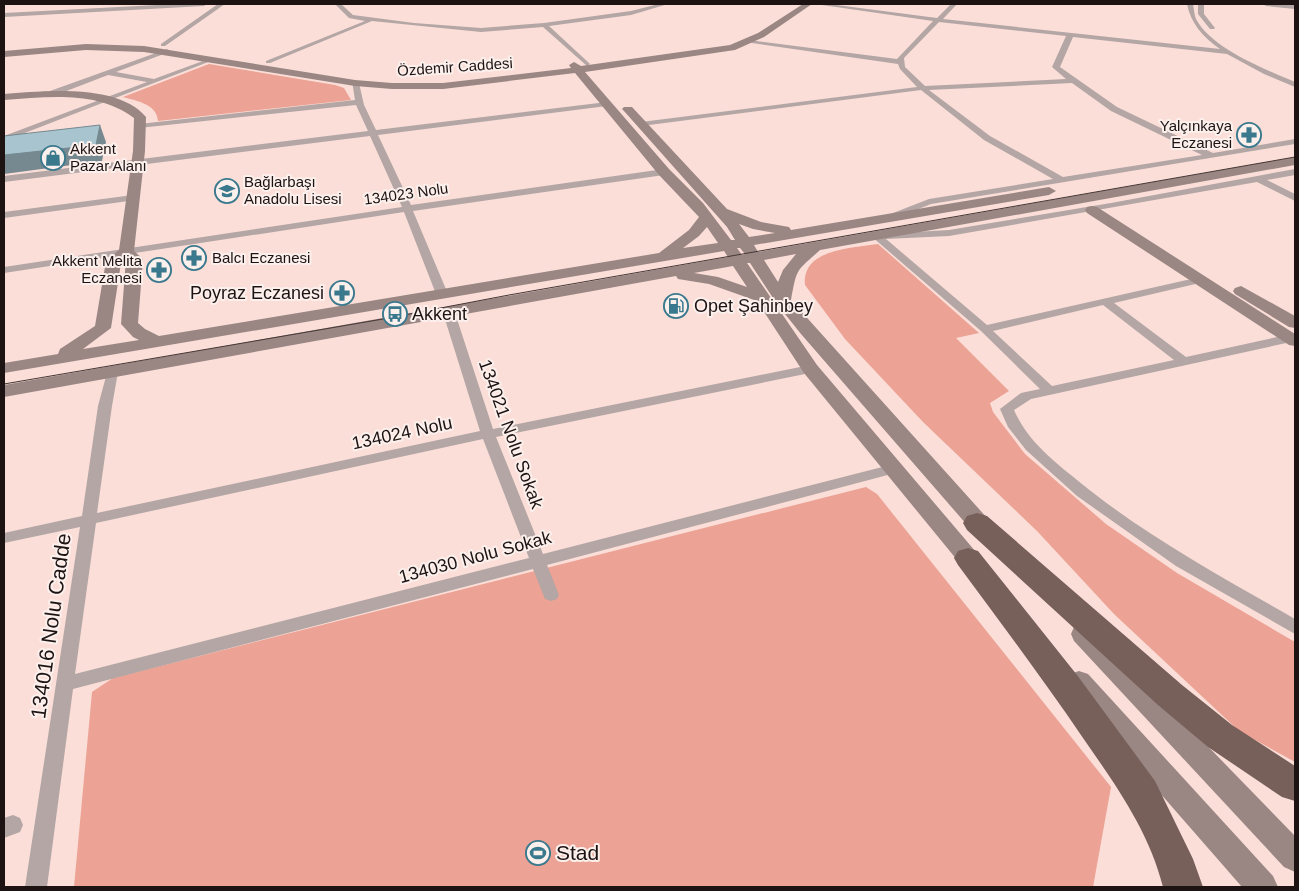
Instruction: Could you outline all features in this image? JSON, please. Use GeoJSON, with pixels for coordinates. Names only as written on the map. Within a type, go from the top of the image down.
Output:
{"type":"FeatureCollection","features":[{"type":"Feature","properties":{"kind":"highway"},"geometry":{"type":"LineString","coordinates":[[978,523],[1170,695],[1220,736],[1295,785]]}},
{"type":"Feature","properties":{"kind":"highway"},"geometry":{"type":"LineString","coordinates":[[968,558],[1065,685],[1142,793],[1179,872],[1183,887]]}},
{"type":"Feature","properties":{"kind":"main road","name":"Özdemir Caddesi"},"geometry":{"type":"LineString","coordinates":[[4,54],[102,47],[165,48],[213,60],[355,83],[425,86],[519,78],[682,52],[733,41],[747,35],[795,4]]}},
{"type":"Feature","properties":{"kind":"main road","name":"Özdemir Caddesi"},"geometry":{"type":"LineString","coordinates":[[4,50],[105,42],[268,62],[344,76],[405,80],[459,79],[635,63],[711,52],[748,42],[808,4]]}},
{"type":"Feature","properties":{"kind":"main road"},"geometry":{"type":"LineString","coordinates":[[609,75],[635,63]]}},
{"type":"Feature","properties":{"kind":"main road"},"geometry":{"type":"LineString","coordinates":[[583,67],[592,86],[664,172],[714,214],[813,239],[876,236],[1295,161]]}},
{"type":"Feature","properties":{"kind":"main road"},"geometry":{"type":"LineString","coordinates":[[583,67],[641,124],[714,214],[741,252],[978,523],[1295,857]]}},
{"type":"Feature","properties":{"kind":"main road"},"geometry":{"type":"LineString","coordinates":[[519,78],[561,78],[592,86]]}},
{"type":"Feature","properties":{"kind":"main road"},"geometry":{"type":"LineString","coordinates":[[4,97],[53,94],[105,100],[130,108],[140,117],[138,162],[126,252],[114,261],[103,328],[79,346],[56,359]]}},
{"type":"Feature","properties":{"kind":"main road"},"geometry":{"type":"LineString","coordinates":[[4,391],[665,274],[741,252],[813,239],[886,219],[1295,148]]}},
{"type":"Feature","properties":{"kind":"main road"},"geometry":{"type":"LineString","coordinates":[[1107,212],[1200,280],[1294,334]]}},
{"type":"Feature","properties":{"kind":"main road"},"geometry":{"type":"LineString","coordinates":[[1107,212],[1208,271],[1294,334]]}},
{"type":"Feature","properties":{"kind":"main road"},"geometry":{"type":"LineString","coordinates":[[660,257],[694,234],[714,214]]}},
{"type":"Feature","properties":{"kind":"main road"},"geometry":{"type":"LineString","coordinates":[[783,301],[788,271],[802,256],[813,239]]}},
{"type":"Feature","properties":{"kind":"main road"},"geometry":{"type":"LineString","coordinates":[[126,252],[135,259],[129,324],[139,333],[157,342]]}},
{"type":"Feature","properties":{"kind":"main road"},"geometry":{"type":"LineString","coordinates":[[4,368],[660,257],[741,252]]}},
{"type":"Feature","properties":{"kind":"main road"},"geometry":{"type":"LineString","coordinates":[[741,252],[760,297],[810,369],[968,558],[1262,887]]}},
{"type":"Feature","properties":{"kind":"main road"},"geometry":{"type":"LineString","coordinates":[[665,274],[712,280],[760,297]]}},
{"type":"Feature","properties":{"kind":"street"},"geometry":{"type":"LineString","coordinates":[[4,15],[204,4]]}},
{"type":"Feature","properties":{"kind":"street"},"geometry":{"type":"LineString","coordinates":[[53,94],[165,48],[222,4]]}},
{"type":"Feature","properties":{"kind":"street"},"geometry":{"type":"LineString","coordinates":[[338,4],[351,17],[481,30],[544,25],[631,13],[665,4]]}},
{"type":"Feature","properties":{"kind":"street"},"geometry":{"type":"LineString","coordinates":[[818,4],[938,20],[1230,52]]}},
{"type":"Feature","properties":{"kind":"street"},"geometry":{"type":"LineString","coordinates":[[954,4],[900,58],[902,68],[930,96],[987,138],[1060,180]]}},
{"type":"Feature","properties":{"kind":"street"},"geometry":{"type":"LineString","coordinates":[[1190,4],[1189,13],[1195,22],[1230,52],[1295,85]]}},
{"type":"Feature","properties":{"kind":"street"},"geometry":{"type":"LineString","coordinates":[[1201,4],[1201,14],[1218,34]]}},
{"type":"Feature","properties":{"kind":"street"},"geometry":{"type":"LineString","coordinates":[[1266,4],[1295,7]]}},
{"type":"Feature","properties":{"kind":"street"},"geometry":{"type":"LineString","coordinates":[[268,62],[370,20]]}},
{"type":"Feature","properties":{"kind":"street"},"geometry":{"type":"LineString","coordinates":[[544,25],[583,67]]}},
{"type":"Feature","properties":{"kind":"street"},"geometry":{"type":"LineString","coordinates":[[1070,35],[1056,67],[1058,70],[1114,109],[1210,155]]}},
{"type":"Feature","properties":{"kind":"street"},"geometry":{"type":"LineString","coordinates":[[1225,40],[1242,52],[1295,79]]}},
{"type":"Feature","properties":{"kind":"street"},"geometry":{"type":"LineString","coordinates":[[748,42],[901,62]]}},
{"type":"Feature","properties":{"kind":"street"},"geometry":{"type":"LineString","coordinates":[[4,139],[213,60]]}},
{"type":"Feature","properties":{"kind":"street"},"geometry":{"type":"LineString","coordinates":[[108,73],[156,81]]}},
{"type":"Feature","properties":{"kind":"street"},"geometry":{"type":"LineString","coordinates":[[641,124],[923,88],[1073,81]]}},
{"type":"Feature","properties":{"kind":"street"},"geometry":{"type":"LineString","coordinates":[[355,83],[359,102],[408,209],[442,294]]}},
{"type":"Feature","properties":{"kind":"street"},"geometry":{"type":"LineString","coordinates":[[139,126],[359,102]]}},
{"type":"Feature","properties":{"kind":"street"},"geometry":{"type":"LineString","coordinates":[[4,179],[607,104]]}},
{"type":"Feature","properties":{"kind":"street"},"geometry":{"type":"LineString","coordinates":[[886,219],[929,202],[1295,142]]}},
{"type":"Feature","properties":{"kind":"street","name":"134023 Nolu"},"geometry":{"type":"LineString","coordinates":[[4,270],[664,172]]}},
{"type":"Feature","properties":{"kind":"street"},"geometry":{"type":"LineString","coordinates":[[876,236],[949,233],[1107,212],[1295,172]]}},
{"type":"Feature","properties":{"kind":"street"},"geometry":{"type":"LineString","coordinates":[[1258,179],[1295,198]]}},
{"type":"Feature","properties":{"kind":"street"},"geometry":{"type":"LineString","coordinates":[[4,215],[133,198]]}},
{"type":"Feature","properties":{"kind":"street"},"geometry":{"type":"LineString","coordinates":[[876,236],[985,329],[1049,390]]}},
{"type":"Feature","properties":{"kind":"street"},"geometry":{"type":"LineString","coordinates":[[985,329],[1200,280]]}},
{"type":"Feature","properties":{"kind":"street"},"geometry":{"type":"LineString","coordinates":[[1106,302],[1183,361]]}},
{"type":"Feature","properties":{"kind":"street","name":"134021 Nolu Sokak"},"geometry":{"type":"LineString","coordinates":[[449,313],[488,434],[551,595]]}},
{"type":"Feature","properties":{"kind":"street"},"geometry":{"type":"LineString","coordinates":[[1294,334],[1026,396],[1008,409],[1008,419],[1022,438],[1066,481],[1182,562],[1295,627]]}},
{"type":"Feature","properties":{"kind":"street","name":"134024 Nolu"},"geometry":{"type":"LineString","coordinates":[[4,538],[488,434],[810,369]]}},
{"type":"Feature","properties":{"kind":"street","name":"134016 Nolu Cadde"},"geometry":{"type":"LineString","coordinates":[[36,887],[88,521],[112,372]]}},
{"type":"Feature","properties":{"kind":"street","name":"134030 Nolu Sokak"},"geometry":{"type":"LineString","coordinates":[[66,684],[894,470]]}},
{"type":"Feature","properties":{"kind":"shaded area"},"geometry":{"type":"Polygon","coordinates":[[[209,64],[335,85],[344,88],[351,100],[158,121],[157,115],[150,107],[123,97],[209,64]]]}},
{"type":"Feature","properties":{"kind":"shaded area"},"geometry":{"type":"Polygon","coordinates":[[[878,244],[979,333],[956,338],[1009,391],[990,403],[993,412],[1025,454],[1106,524],[1177,573],[1295,642],[1295,762],[1239,731],[1114,614],[1037,531],[923,422],[845,339],[805,285],[806,273],[811,264],[819,257],[830,252],[878,244]]]}},
{"type":"Feature","properties":{"kind":"shaded area"},"geometry":{"type":"Polygon","coordinates":[[[866,487],[877,494],[1111,787],[1093,887],[74,887],[92,692],[113,678],[866,487]]]}},
{"type":"Feature","properties":{"kind":"building"},"geometry":{"type":"Polygon","coordinates":[[[100,125],[96,145],[4,155],[4,136],[100,125]]]}},
{"type":"Feature","properties":{"kind":"tram line"},"geometry":{"type":"LineString","coordinates":[[4,384],[383,319],[509,295],[1295,157]]}},
{"type":"Feature","properties":{"kind":"place","name":"Yalçınkaya Eczanesi"},"geometry":{"type":"Point","coordinates":[1249,135]}},
{"type":"Feature","properties":{"kind":"place","name":"Akkent Pazar Alanı"},"geometry":{"type":"Point","coordinates":[53,158]}},
{"type":"Feature","properties":{"kind":"place","name":"Bağlarbaşı Anadolu Lisesi"},"geometry":{"type":"Point","coordinates":[227,191]}},
{"type":"Feature","properties":{"kind":"place","name":"Balcı Eczanesi"},"geometry":{"type":"Point","coordinates":[194,258]}},
{"type":"Feature","properties":{"kind":"place","name":"Akkent Melita Eczanesi"},"geometry":{"type":"Point","coordinates":[159,270]}},
{"type":"Feature","properties":{"kind":"place","name":"Poyraz Eczanesi"},"geometry":{"type":"Point","coordinates":[342,293]}},
{"type":"Feature","properties":{"kind":"place","name":"Opet Şahinbey"},"geometry":{"type":"Point","coordinates":[676,306]}},
{"type":"Feature","properties":{"kind":"place","name":"Akkent"},"geometry":{"type":"Point","coordinates":[395,314]}},
{"type":"Feature","properties":{"kind":"place","name":"Stad"},"geometry":{"type":"Point","coordinates":[538,853]}}]}
